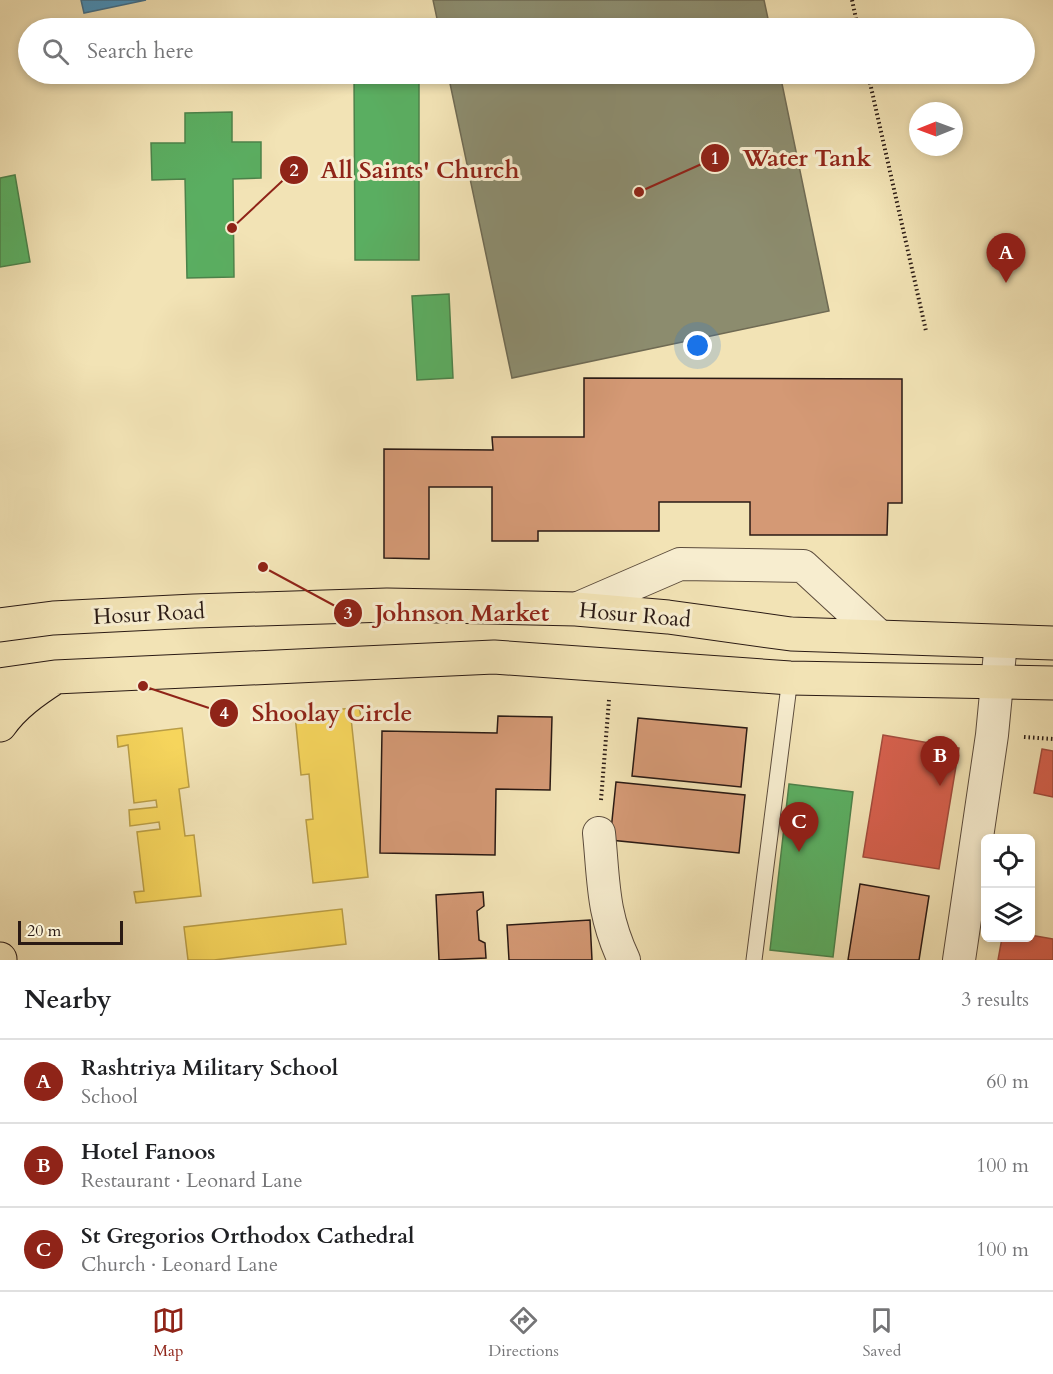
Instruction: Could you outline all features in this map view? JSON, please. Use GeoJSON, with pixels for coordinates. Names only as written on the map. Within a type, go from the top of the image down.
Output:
{"type":"FeatureCollection","features":[{"type":"Feature","properties":{"kind":"main road","name":"Hosur Road"},"geometry":{"type":"LineString","coordinates":[[0,625],[53,618],[342,606],[576,609],[668,617],[791,634],[1053,643]]}},
{"type":"Feature","properties":{"kind":"main road"},"geometry":{"type":"LineString","coordinates":[[0,685],[55,677],[494,657],[790,678],[1053,683]]}},
{"type":"Feature","properties":{"kind":"main road"},"geometry":{"type":"LineString","coordinates":[[0,725],[7,715],[33,692],[55,677]]}},
{"type":"Feature","properties":{"kind":"street"},"geometry":{"type":"LineString","coordinates":[[576,609],[680,564],[803,566],[880,637]]}},
{"type":"Feature","properties":{"kind":"street"},"geometry":{"type":"LineString","coordinates":[[959,960],[992,735],[1001,642]]}},
{"type":"Feature","properties":{"kind":"street"},"geometry":{"type":"LineString","coordinates":[[599,833],[605,907],[612,934],[624,960]]}},
{"type":"Feature","properties":{"kind":"lane"},"geometry":{"type":"LineString","coordinates":[[754,960],[790,678]]}},
{"type":"Feature","properties":{"kind":"path"},"geometry":{"type":"LineString","coordinates":[[852,0],[856,18]]}},
{"type":"Feature","properties":{"kind":"path"},"geometry":{"type":"LineString","coordinates":[[870,84],[926,331]]}},
{"type":"Feature","properties":{"kind":"path"},"geometry":{"type":"LineString","coordinates":[[599,833],[608,703],[615,665]]}},
{"type":"Feature","properties":{"kind":"building: Homes"},"geometry":{"type":"Polygon","coordinates":[[[359,707],[361,717],[351,718],[368,877],[313,883],[306,820],[313,819],[309,774],[301,775],[295,715],[359,707]]]}},
{"type":"Feature","properties":{"kind":"building: Homes"},"geometry":{"type":"Polygon","coordinates":[[[182,728],[189,787],[179,789],[185,836],[194,835],[201,896],[136,903],[134,892],[144,891],[137,832],[160,829],[159,822],[130,826],[129,810],[157,807],[156,800],[134,803],[128,745],[118,747],[117,736],[182,728]]]}},
{"type":"Feature","properties":{"kind":"building: Homes"},"geometry":{"type":"Polygon","coordinates":[[[342,909],[346,944],[214,960],[188,960],[184,927],[342,909]]]}},
{"type":"Feature","properties":{"kind":"building: Shops"},"geometry":{"type":"Polygon","coordinates":[[[883,735],[959,748],[939,869],[863,857],[883,735]]]}},
{"type":"Feature","properties":{"kind":"building: Shops"},"geometry":{"type":"Polygon","coordinates":[[[1042,749],[1053,751],[1053,797],[1034,793],[1042,749]]]}},
{"type":"Feature","properties":{"kind":"building: Shops"},"geometry":{"type":"Polygon","coordinates":[[[1035,936],[1053,939],[1053,960],[998,960],[1001,942],[1035,942],[1035,936]]]}},
{"type":"Feature","properties":{"kind":"building: Schools"},"geometry":{"type":"Polygon","coordinates":[[[81,0],[146,0],[84,13],[81,0]]]}},
{"type":"Feature","properties":{"kind":"building: Public"},"geometry":{"type":"Polygon","coordinates":[[[354,84],[419,84],[419,260],[355,260],[354,84]]]}},
{"type":"Feature","properties":{"kind":"building: Public"},"geometry":{"type":"Polygon","coordinates":[[[232,112],[232,142],[261,142],[261,178],[233,179],[234,277],[187,278],[185,179],[152,180],[151,143],[185,143],[185,113],[232,112]]]}},
{"type":"Feature","properties":{"kind":"building: Public"},"geometry":{"type":"Polygon","coordinates":[[[15,175],[30,262],[0,267],[0,178],[15,175]]]}},
{"type":"Feature","properties":{"kind":"building: Public"},"geometry":{"type":"Polygon","coordinates":[[[449,294],[453,378],[417,380],[412,296],[449,294]]]}},
{"type":"Feature","properties":{"kind":"building: Public"},"geometry":{"type":"Polygon","coordinates":[[[789,784],[853,792],[833,957],[770,950],[789,784]]]}},
{"type":"Feature","properties":{"kind":"building: Industry"},"geometry":{"type":"Polygon","coordinates":[[[433,0],[764,0],[768,18],[437,18],[433,0]]]}},
{"type":"Feature","properties":{"kind":"building: Industry"},"geometry":{"type":"Polygon","coordinates":[[[450,84],[782,84],[829,311],[512,378],[450,84]]]}},
{"type":"Feature","properties":{"kind":"building: Other"},"geometry":{"type":"Polygon","coordinates":[[[584,378],[902,379],[902,503],[888,503],[887,535],[750,535],[750,502],[659,502],[659,531],[538,531],[538,541],[492,541],[492,487],[429,487],[429,559],[384,558],[384,449],[493,450],[492,437],[584,437],[584,378]]]}},
{"type":"Feature","properties":{"kind":"building: Other"},"geometry":{"type":"Polygon","coordinates":[[[498,716],[552,717],[550,790],[496,789],[495,855],[380,853],[382,731],[497,733],[498,716]]]}},
{"type":"Feature","properties":{"kind":"building: Other"},"geometry":{"type":"Polygon","coordinates":[[[638,718],[747,728],[741,787],[632,776],[638,718]]]}},
{"type":"Feature","properties":{"kind":"building: Other"},"geometry":{"type":"Polygon","coordinates":[[[616,782],[745,795],[739,853],[610,840],[616,782]]]}},
{"type":"Feature","properties":{"kind":"building: Other"},"geometry":{"type":"Polygon","coordinates":[[[860,884],[929,896],[919,960],[848,960],[860,884]]]}},
{"type":"Feature","properties":{"kind":"building: Other"},"geometry":{"type":"Polygon","coordinates":[[[483,892],[484,906],[477,911],[479,940],[485,943],[486,958],[439,960],[436,895],[483,892]]]}},
{"type":"Feature","properties":{"kind":"building: Other"},"geometry":{"type":"Polygon","coordinates":[[[590,920],[592,960],[509,960],[507,925],[590,920]]]}},
{"type":"Feature","properties":{"kind":"place","name":"Water Tank"},"geometry":{"type":"Point","coordinates":[639,192]}},
{"type":"Feature","properties":{"kind":"place","name":"All Saints' Church"},"geometry":{"type":"Point","coordinates":[232,228]}},
{"type":"Feature","properties":{"kind":"place","name":"Rashtriya Military School"},"geometry":{"type":"Point","coordinates":[1006,283]}},
{"type":"Feature","properties":{"kind":"place","name":"Johnson Market"},"geometry":{"type":"Point","coordinates":[263,567]}},
{"type":"Feature","properties":{"kind":"place","name":"Shoolay Circle"},"geometry":{"type":"Point","coordinates":[143,686]}},
{"type":"Feature","properties":{"kind":"place","name":"Hotel Fanoos"},"geometry":{"type":"Point","coordinates":[940,786]}},
{"type":"Feature","properties":{"kind":"place","name":"St Gregorios Orthodox Cathedral"},"geometry":{"type":"Point","coordinates":[799,852]}}]}
